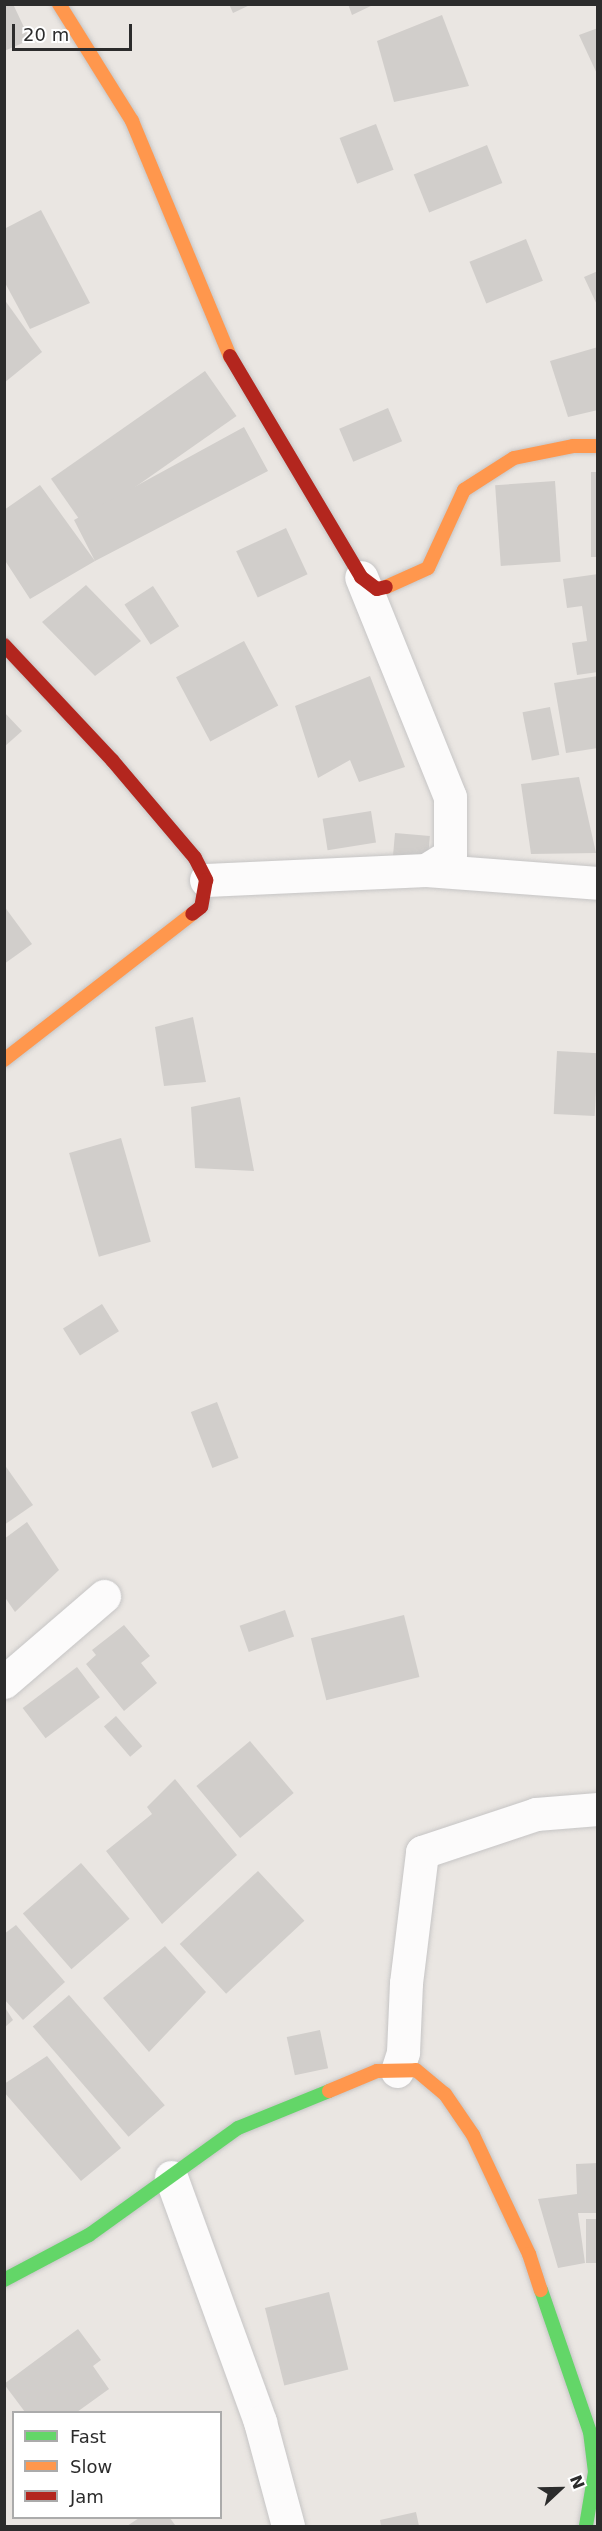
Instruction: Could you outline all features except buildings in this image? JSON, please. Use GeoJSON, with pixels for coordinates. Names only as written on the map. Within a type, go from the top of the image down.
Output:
{"type":"FeatureCollection","features":[{"type":"Feature","properties":{"kind":"street"},"geometry":{"type":"LineString","coordinates":[[59,4],[132,121],[226,349],[361,577],[450,797],[450,855],[426,870]]}},
{"type":"Feature","properties":{"kind":"street"},"geometry":{"type":"LineString","coordinates":[[361,577],[377,589],[398,585],[428,568],[464,490],[514,458],[573,446],[597,446]]}},
{"type":"Feature","properties":{"kind":"street"},"geometry":{"type":"LineString","coordinates":[[4,645],[112,760],[195,858],[206,880],[201,907],[194,914],[4,1060]]}},
{"type":"Feature","properties":{"kind":"street"},"geometry":{"type":"LineString","coordinates":[[206,880],[426,870],[597,884]]}},
{"type":"Feature","properties":{"kind":"street"},"geometry":{"type":"LineString","coordinates":[[4,1682],[104,1596]]}},
{"type":"Feature","properties":{"kind":"street"},"geometry":{"type":"LineString","coordinates":[[397,2071],[403,2052],[406,1983],[422,1852],[536,1814],[597,1809]]}},
{"type":"Feature","properties":{"kind":"street"},"geometry":{"type":"LineString","coordinates":[[4,2280],[89,2235],[171,2177],[201,2151],[238,2128],[377,2071],[416,2070],[445,2094],[472,2135],[529,2254],[590,2432],[595,2472],[586,2526]]}},
{"type":"Feature","properties":{"kind":"street"},"geometry":{"type":"LineString","coordinates":[[171,2177],[260,2422],[288,2526]]}},
{"type":"Feature","properties":{"kind":"traffic: fast"},"geometry":{"type":"LineString","coordinates":[[4,2280],[89,2235],[238,2128],[329,2091]]}},
{"type":"Feature","properties":{"kind":"traffic: fast"},"geometry":{"type":"LineString","coordinates":[[541,2290],[590,2432],[595,2472],[586,2526]]}},
{"type":"Feature","properties":{"kind":"traffic: slow"},"geometry":{"type":"LineString","coordinates":[[59,4],[132,121],[230,356]]}},
{"type":"Feature","properties":{"kind":"traffic: slow"},"geometry":{"type":"LineString","coordinates":[[386,587],[428,568],[464,490],[514,458],[573,446],[598,446]]}},
{"type":"Feature","properties":{"kind":"traffic: slow"},"geometry":{"type":"LineString","coordinates":[[4,1060],[192,914]]}},
{"type":"Feature","properties":{"kind":"traffic: slow"},"geometry":{"type":"LineString","coordinates":[[329,2091],[377,2071],[416,2070],[445,2094],[473,2135],[529,2254],[541,2290]]}},
{"type":"Feature","properties":{"kind":"traffic: jam"},"geometry":{"type":"LineString","coordinates":[[230,356],[361,577],[377,589],[386,587]]}},
{"type":"Feature","properties":{"kind":"traffic: jam"},"geometry":{"type":"LineString","coordinates":[[4,645],[112,760],[195,858],[206,880],[201,907],[192,914]]}}]}
